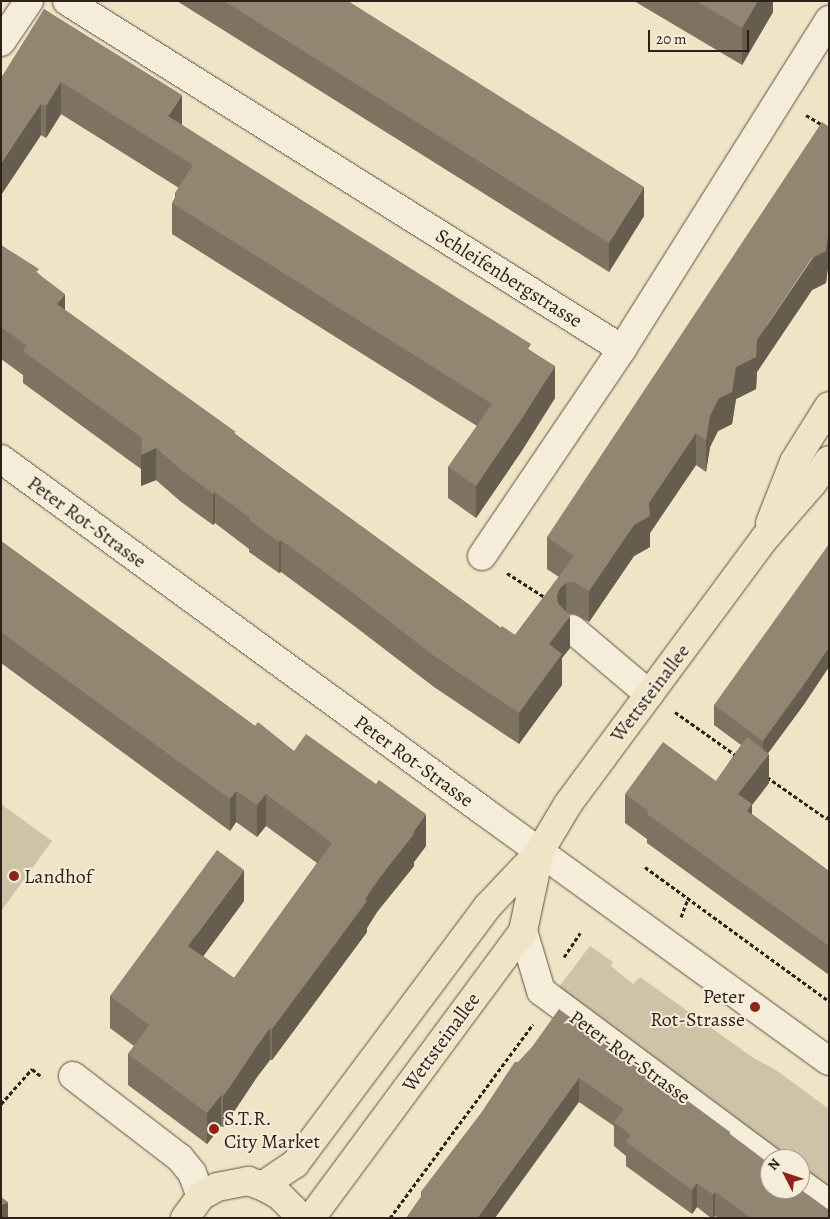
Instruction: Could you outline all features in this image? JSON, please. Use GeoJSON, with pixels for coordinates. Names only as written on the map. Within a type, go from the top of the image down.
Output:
{"type":"FeatureCollection","features":[{"type":"Feature","properties":{"kind":"main road","name":"Wettsteinallee"},"geometry":{"type":"LineString","coordinates":[[765,538],[794,462],[829,406]]}},
{"type":"Feature","properties":{"kind":"main road","name":"Wettsteinallee"},"geometry":{"type":"LineString","coordinates":[[262,1186],[295,1164],[488,906],[540,851],[568,804],[649,694],[765,538],[812,484],[829,460]]}},
{"type":"Feature","properties":{"kind":"main road","name":"Wettsteinallee"},"geometry":{"type":"LineString","coordinates":[[311,1218],[523,931],[540,851]]}},
{"type":"Feature","properties":{"kind":"main road"},"geometry":{"type":"LineString","coordinates":[[185,1218],[201,1196],[217,1187],[248,1181],[279,1195],[293,1209],[298,1218]]}},
{"type":"Feature","properties":{"kind":"street"},"geometry":{"type":"LineString","coordinates":[[1,42],[29,1]]}},
{"type":"Feature","properties":{"kind":"street","name":"Schleifenbergstrasse"},"geometry":{"type":"LineString","coordinates":[[67,1],[622,349]]}},
{"type":"Feature","properties":{"kind":"street"},"geometry":{"type":"LineString","coordinates":[[482,556],[622,349],[829,20]]}},
{"type":"Feature","properties":{"kind":"street","name":"Peter Rot-Strasse"},"geometry":{"type":"LineString","coordinates":[[1,459],[829,1061]]}},
{"type":"Feature","properties":{"kind":"street"},"geometry":{"type":"LineString","coordinates":[[572,629],[649,694]]}},
{"type":"Feature","properties":{"kind":"street"},"geometry":{"type":"LineString","coordinates":[[523,931],[541,992]]}},
{"type":"Feature","properties":{"kind":"street","name":"Peter-Rot-Strasse"},"geometry":{"type":"LineString","coordinates":[[541,992],[760,1154]]}},
{"type":"Feature","properties":{"kind":"street"},"geometry":{"type":"LineString","coordinates":[[74,1076],[180,1158],[192,1173],[201,1196]]}},
{"type":"Feature","properties":{"kind":"street"},"geometry":{"type":"LineString","coordinates":[[810,1190],[829,1204]]}},
{"type":"Feature","properties":{"kind":"path"},"geometry":{"type":"LineString","coordinates":[[482,556],[550,601],[572,629]]}},
{"type":"Feature","properties":{"kind":"path"},"geometry":{"type":"LineString","coordinates":[[649,694],[738,757]]}},
{"type":"Feature","properties":{"kind":"path"},"geometry":{"type":"LineString","coordinates":[[762,774],[827,819],[829,816]]}},
{"type":"Feature","properties":{"kind":"path"},"geometry":{"type":"LineString","coordinates":[[645,867],[829,1001]]}},
{"type":"Feature","properties":{"kind":"path"},"geometry":{"type":"LineString","coordinates":[[680,920],[688,899]]}},
{"type":"Feature","properties":{"kind":"path"},"geometry":{"type":"LineString","coordinates":[[390,1218],[542,1012],[541,992],[580,933]]}},
{"type":"Feature","properties":{"kind":"path"},"geometry":{"type":"LineString","coordinates":[[1,1104],[32,1069],[52,1084],[74,1076]]}},
{"type":"Feature","properties":{"kind":"shaded area","name":"Landhof"},"geometry":{"type":"Polygon","coordinates":[[[1,804],[52,841],[1,911],[1,804]]]}},
{"type":"Feature","properties":{"kind":"shaded area"},"geometry":{"type":"Polygon","coordinates":[[[590,946],[613,962],[611,966],[633,984],[640,977],[752,1057],[776,1070],[829,1109],[829,1195],[810,1181],[810,1149],[767,1149],[555,992],[590,946]]]}},
{"type":"Feature","properties":{"kind":"building"},"geometry":{"type":"Polygon","coordinates":[[[224,1],[348,1],[644,187],[609,243],[224,1]]]}},
{"type":"Feature","properties":{"kind":"building"},"geometry":{"type":"Polygon","coordinates":[[[696,1],[758,1],[742,28],[696,1]]]}},
{"type":"Feature","properties":{"kind":"building"},"geometry":{"type":"Polygon","coordinates":[[[44,9],[182,95],[168,116],[531,344],[528,349],[555,366],[476,486],[448,467],[492,404],[172,203],[177,195],[175,193],[193,165],[61,82],[46,106],[41,104],[1,163],[1,78],[44,9]]]}},
{"type":"Feature","properties":{"kind":"building"},"geometry":{"type":"Polygon","coordinates":[[[822,122],[829,127],[829,234],[826,251],[812,258],[757,340],[756,357],[736,367],[732,392],[718,399],[710,416],[706,440],[696,433],[649,503],[650,516],[634,525],[589,591],[574,582],[566,583],[560,588],[557,602],[570,616],[549,644],[562,654],[519,713],[434,656],[281,540],[279,542],[215,492],[213,494],[156,448],[141,455],[142,438],[23,351],[27,346],[1,327],[1,245],[39,269],[36,272],[65,294],[57,304],[236,432],[234,433],[267,458],[501,628],[502,626],[515,635],[574,556],[547,537],[822,122]]]}},
{"type":"Feature","properties":{"kind":"building"},"geometry":{"type":"Polygon","coordinates":[[[1,541],[255,726],[258,722],[294,751],[306,734],[376,784],[379,780],[426,814],[414,834],[377,881],[365,899],[367,901],[272,1029],[270,1028],[223,1096],[221,1095],[207,1113],[128,1054],[149,1025],[110,996],[217,850],[244,870],[188,946],[234,978],[332,843],[266,794],[257,805],[236,791],[230,799],[1,632],[1,541]]]}},
{"type":"Feature","properties":{"kind":"building"},"geometry":{"type":"Polygon","coordinates":[[[829,544],[829,647],[763,741],[714,705],[829,544]]]}},
{"type":"Feature","properties":{"kind":"building"},"geometry":{"type":"Polygon","coordinates":[[[747,737],[769,754],[738,794],[752,804],[747,811],[829,871],[829,946],[647,814],[648,811],[625,794],[663,742],[716,781],[747,737]]]}},
{"type":"Feature","properties":{"kind":"building"},"geometry":{"type":"Polygon","coordinates":[[[559,1009],[667,1089],[669,1087],[760,1156],[760,1199],[810,1199],[810,1196],[829,1210],[829,1218],[751,1218],[715,1192],[713,1195],[697,1183],[692,1190],[626,1142],[631,1135],[614,1122],[624,1109],[579,1078],[477,1218],[406,1218],[422,1195],[421,1192],[482,1112],[515,1062],[517,1063],[532,1047],[559,1009]]]}},
{"type":"Feature","properties":{"kind":"building"},"geometry":{"type":"Polygon","coordinates":[[[1,1197],[8,1202],[1,1205],[1,1197]]]}},
{"type":"Feature","properties":{"kind":"place","name":"Landhof"},"geometry":{"type":"Point","coordinates":[14,876]}},
{"type":"Feature","properties":{"kind":"place","name":"Peter Rot-Strasse"},"geometry":{"type":"Point","coordinates":[755,1007]}},
{"type":"Feature","properties":{"kind":"place","name":"S.T.R. City Market"},"geometry":{"type":"Point","coordinates":[214,1129]}}]}
